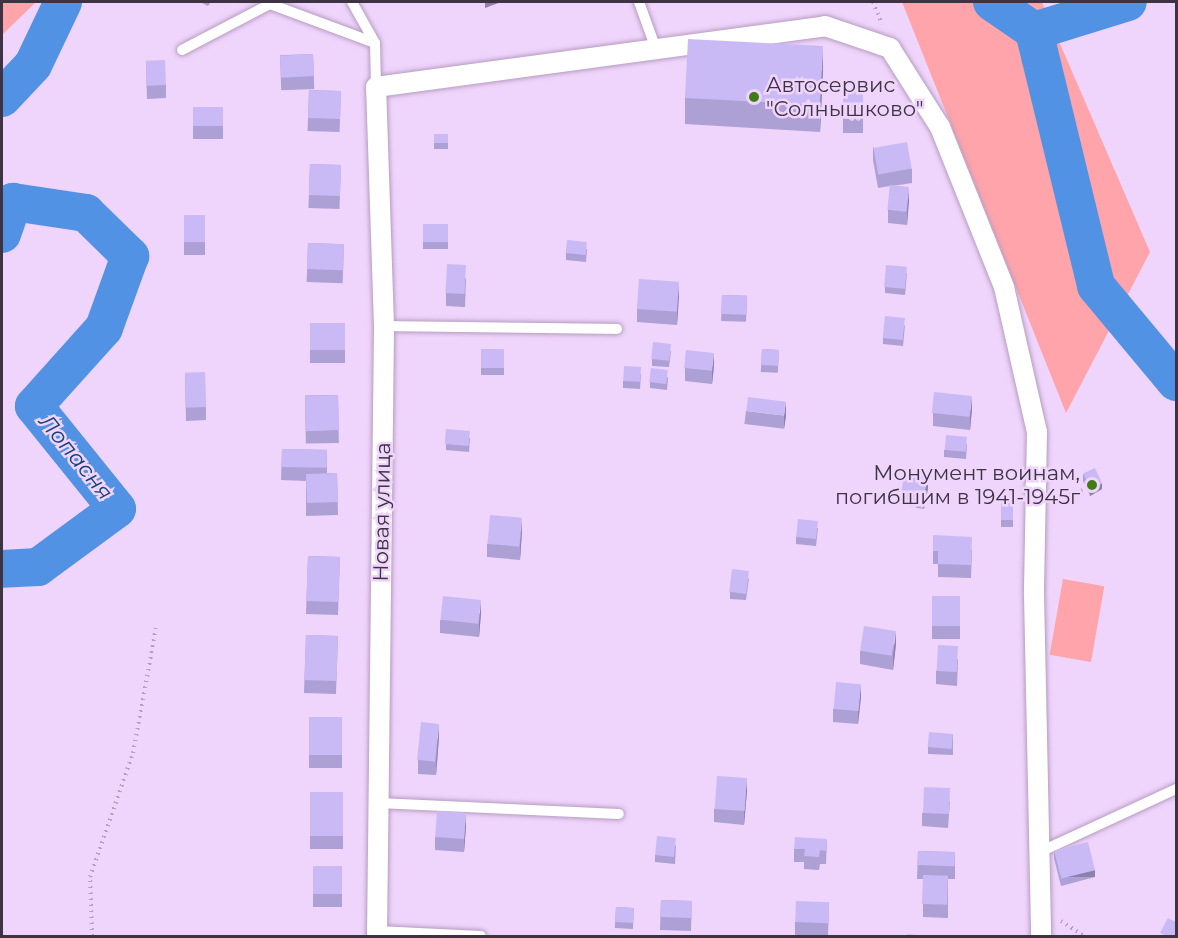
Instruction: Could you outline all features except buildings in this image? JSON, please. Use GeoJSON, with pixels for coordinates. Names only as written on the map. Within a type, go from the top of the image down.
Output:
{"type":"FeatureCollection","features":[{"type":"Feature","properties":{"kind":"street"},"geometry":{"type":"LineString","coordinates":[[376,87],[825,26],[890,48],[940,127],[1004,287],[1037,432],[1034,594],[1042,851],[1041,936]]}},
{"type":"Feature","properties":{"kind":"street","name":"Новая улица"},"geometry":{"type":"LineString","coordinates":[[376,87],[384,326],[377,934]]}},
{"type":"Feature","properties":{"kind":"lane"},"geometry":{"type":"LineString","coordinates":[[352,2],[375,44],[376,87]]}},
{"type":"Feature","properties":{"kind":"lane"},"geometry":{"type":"LineString","coordinates":[[639,2],[656,50]]}},
{"type":"Feature","properties":{"kind":"lane"},"geometry":{"type":"LineString","coordinates":[[182,50],[270,4],[375,44]]}},
{"type":"Feature","properties":{"kind":"lane"},"geometry":{"type":"LineString","coordinates":[[384,326],[617,329]]}},
{"type":"Feature","properties":{"kind":"lane"},"geometry":{"type":"LineString","coordinates":[[1042,851],[1176,789]]}},
{"type":"Feature","properties":{"kind":"lane"},"geometry":{"type":"LineString","coordinates":[[378,803],[619,814]]}},
{"type":"Feature","properties":{"kind":"lane"},"geometry":{"type":"LineString","coordinates":[[377,934],[481,936]]}},
{"type":"Feature","properties":{"kind":"path"},"geometry":{"type":"LineString","coordinates":[[1035,508],[1086,489]]}},
{"type":"Feature","properties":{"kind":"path"},"geometry":{"type":"LineString","coordinates":[[92,936],[90,877],[134,753],[156,628]]}},
{"type":"Feature","properties":{"kind":"shaded area"},"geometry":{"type":"Polygon","coordinates":[[[2,2],[36,2],[2,35],[2,2]]]}},
{"type":"Feature","properties":{"kind":"shaded area"},"geometry":{"type":"Polygon","coordinates":[[[902,2],[1042,2],[1150,252],[1066,413],[902,2]]]}},
{"type":"Feature","properties":{"kind":"shaded area"},"geometry":{"type":"Polygon","coordinates":[[[1063,579],[1104,586],[1091,662],[1050,655],[1063,579]]]}},
{"type":"Feature","properties":{"kind":"waterway","name":"Лопасня"},"geometry":{"type":"LineString","coordinates":[[2,98],[33,65],[63,2]]}},
{"type":"Feature","properties":{"kind":"waterway","name":"Лопасня"},"geometry":{"type":"LineString","coordinates":[[992,2],[1034,31],[1128,2]]}},
{"type":"Feature","properties":{"kind":"waterway"},"geometry":{"type":"LineString","coordinates":[[1034,31],[1096,286],[1176,382]]}},
{"type":"Feature","properties":{"kind":"waterway","name":"Лопасня"},"geometry":{"type":"LineString","coordinates":[[2,234],[13,202],[86,213],[130,256],[104,328],[34,406],[117,509],[38,567],[2,569]]}},
{"type":"Feature","properties":{"kind":"place","name":"Автосервис \"Солнышково\""},"geometry":{"type":"Point","coordinates":[754,97]}},
{"type":"Feature","properties":{"kind":"place","name":"Монумент воинам, погибшим в 1941-1945г"},"geometry":{"type":"Point","coordinates":[1092,485]}}]}
